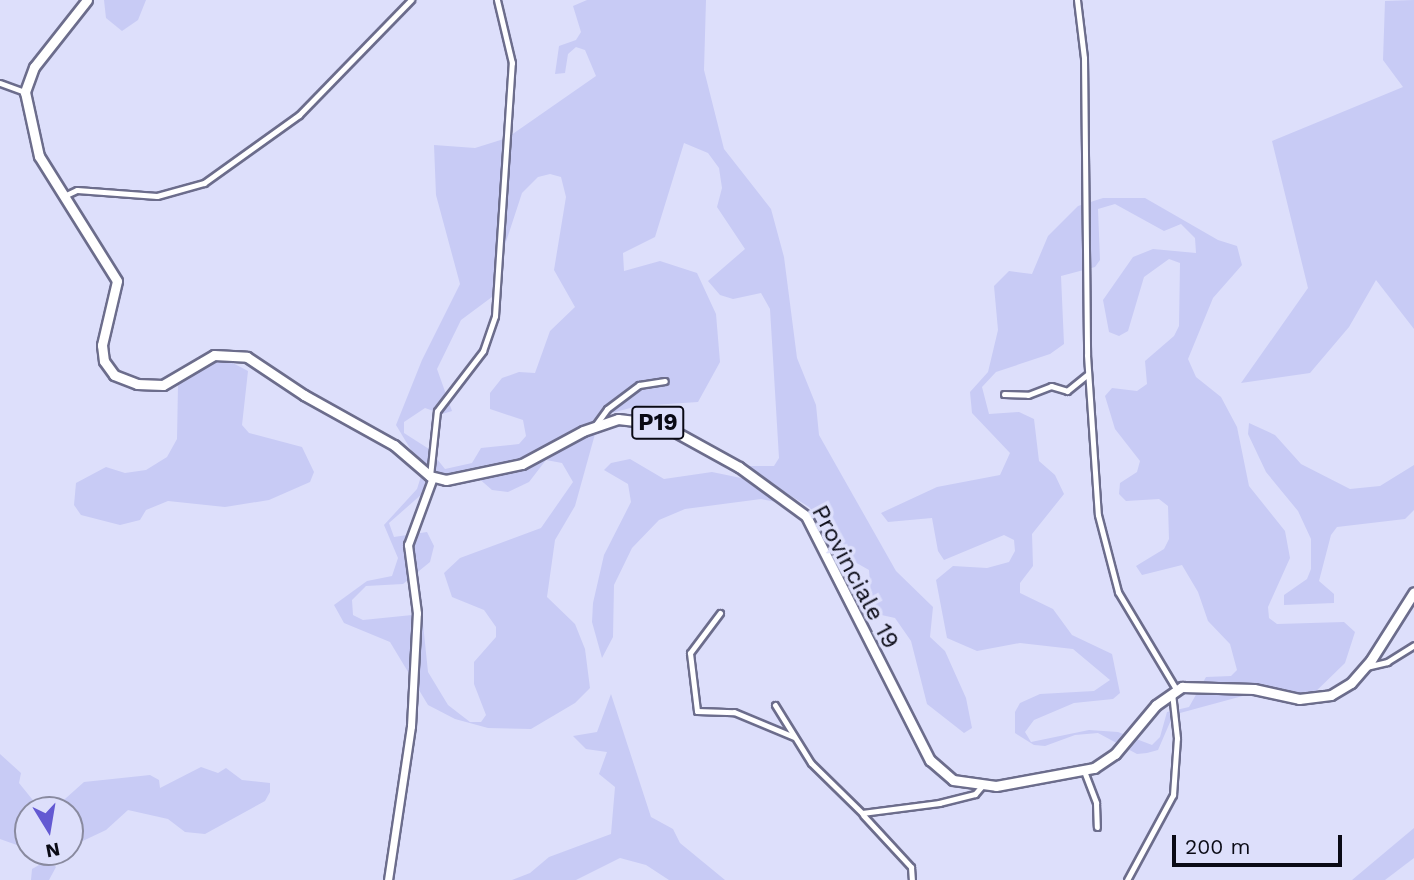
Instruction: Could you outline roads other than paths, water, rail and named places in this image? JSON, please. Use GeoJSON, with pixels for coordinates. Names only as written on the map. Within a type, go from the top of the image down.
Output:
{"type":"FeatureCollection","features":[{"type":"Feature","properties":{"kind":"main road"},"geometry":{"type":"LineString","coordinates":[[87,0],[38,60],[25,92],[39,156],[62,198],[117,281],[102,345],[104,361],[114,375],[137,384],[163,385],[214,355],[247,357],[303,396],[394,445],[431,477]]}},
{"type":"Feature","properties":{"kind":"main road","name":"Provinciale 19"},"geometry":{"type":"LineString","coordinates":[[431,477],[453,480],[522,464],[594,427],[618,419],[661,424],[739,467],[797,507],[810,522],[930,760],[953,780],[982,786],[1084,771],[1115,754],[1174,691]]}},
{"type":"Feature","properties":{"kind":"main road"},"geometry":{"type":"LineString","coordinates":[[1174,691],[1213,685],[1299,699],[1324,698],[1346,688],[1366,667],[1414,592]]}},
{"type":"Feature","properties":{"kind":"street"},"geometry":{"type":"LineString","coordinates":[[62,198],[77,190],[157,196],[204,183],[299,115],[411,0]]}},
{"type":"Feature","properties":{"kind":"street"},"geometry":{"type":"LineString","coordinates":[[388,880],[411,726],[416,613],[408,545],[431,477],[440,405],[483,351],[495,316],[512,72],[508,31],[497,0]]}},
{"type":"Feature","properties":{"kind":"street"},"geometry":{"type":"LineString","coordinates":[[1077,0],[1084,58],[1088,374],[1098,515],[1113,580],[1174,691],[1177,738],[1173,795],[1128,880]]}},
{"type":"Feature","properties":{"kind":"street"},"geometry":{"type":"LineString","coordinates":[[0,83],[25,92]]}},
{"type":"Feature","properties":{"kind":"street"},"geometry":{"type":"LineString","coordinates":[[1004,394],[1028,395],[1051,386],[1067,391],[1088,374]]}},
{"type":"Feature","properties":{"kind":"street"},"geometry":{"type":"LineString","coordinates":[[594,427],[607,409],[639,385],[665,381]]}},
{"type":"Feature","properties":{"kind":"street"},"geometry":{"type":"LineString","coordinates":[[720,613],[690,653],[697,711],[734,712],[794,737]]}},
{"type":"Feature","properties":{"kind":"street"},"geometry":{"type":"LineString","coordinates":[[1366,667],[1388,662],[1414,645]]}},
{"type":"Feature","properties":{"kind":"street"},"geometry":{"type":"LineString","coordinates":[[775,705],[794,737],[834,789],[862,813],[911,867],[912,880]]}},
{"type":"Feature","properties":{"kind":"street"},"geometry":{"type":"LineString","coordinates":[[1084,771],[1096,803],[1097,827]]}},
{"type":"Feature","properties":{"kind":"street"},"geometry":{"type":"LineString","coordinates":[[862,813],[939,803],[975,794],[982,786]]}}]}
